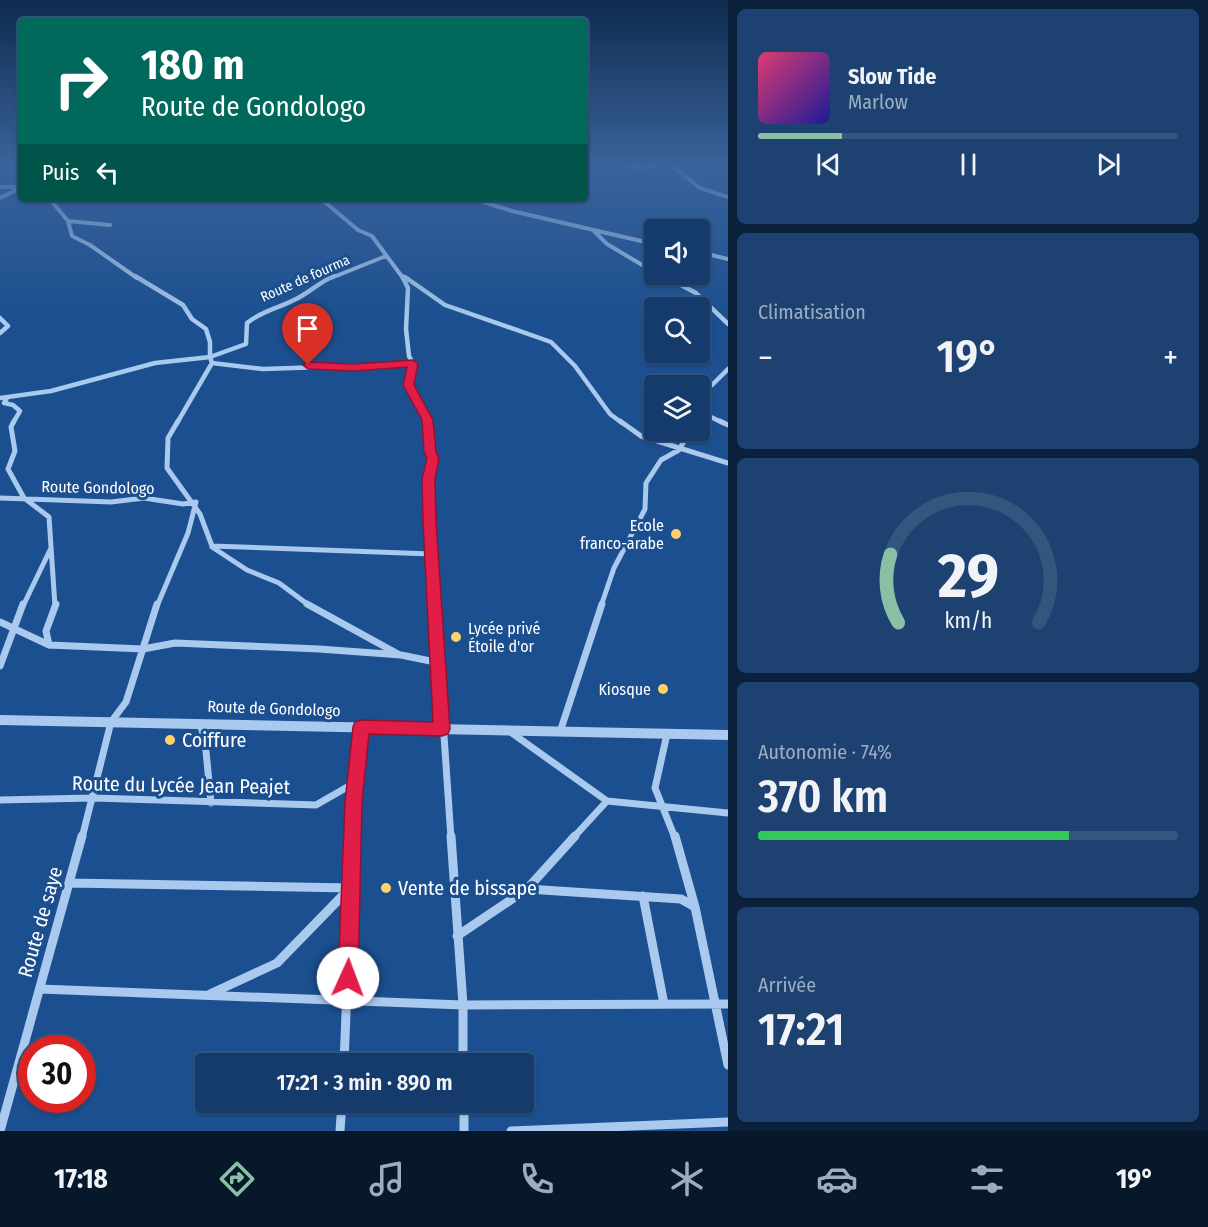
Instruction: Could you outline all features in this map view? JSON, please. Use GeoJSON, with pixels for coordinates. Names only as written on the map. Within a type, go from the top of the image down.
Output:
{"type":"FeatureCollection","features":[{"type":"Feature","properties":{"kind":"street"},"geometry":{"type":"LineString","coordinates":[[64,216],[68,221],[72,236],[90,245],[122,269],[183,305],[192,319],[206,329],[210,342],[211,360],[168,438],[167,468],[196,502],[207,524],[212,546],[247,570],[279,583],[301,601],[400,655]]}},
{"type":"Feature","properties":{"kind":"street"},"geometry":{"type":"LineString","coordinates":[[341,216],[358,230],[372,236],[402,275],[408,288],[406,329],[409,356],[413,364],[408,385],[428,420],[430,452],[433,458],[429,479],[432,554],[442,729],[463,1005],[463,1053]]}},
{"type":"Feature","properties":{"kind":"street"},"geometry":{"type":"LineString","coordinates":[[539,216],[644,242]]}},
{"type":"Feature","properties":{"kind":"street"},"geometry":{"type":"LineString","coordinates":[[68,221],[110,225]]}},
{"type":"Feature","properties":{"kind":"street"},"geometry":{"type":"LineString","coordinates":[[593,230],[607,244],[644,266]]}},
{"type":"Feature","properties":{"kind":"street"},"geometry":{"type":"LineString","coordinates":[[710,255],[728,259]]}},
{"type":"Feature","properties":{"kind":"street","name":"Route de fourma"},"geometry":{"type":"LineString","coordinates":[[211,360],[246,344],[247,323],[260,312],[298,298],[318,283],[387,256]]}},
{"type":"Feature","properties":{"kind":"street"},"geometry":{"type":"LineString","coordinates":[[402,275],[445,305],[550,342],[575,366],[610,414],[641,436],[678,450],[728,463]]}},
{"type":"Feature","properties":{"kind":"street"},"geometry":{"type":"LineString","coordinates":[[680,285],[696,293],[728,324]]}},
{"type":"Feature","properties":{"kind":"street"},"geometry":{"type":"LineString","coordinates":[[0,318],[8,326],[0,333]]}},
{"type":"Feature","properties":{"kind":"street"},"geometry":{"type":"LineString","coordinates":[[49,645],[46,631],[56,604],[49,517],[24,498],[8,469],[15,451],[11,427],[20,411],[13,405],[4,403],[3,398],[51,392],[155,363],[211,360],[262,369],[413,364]]}},
{"type":"Feature","properties":{"kind":"street"},"geometry":{"type":"LineString","coordinates":[[710,386],[728,369]]}},
{"type":"Feature","properties":{"kind":"street"},"geometry":{"type":"LineString","coordinates":[[710,416],[728,425]]}},
{"type":"Feature","properties":{"kind":"street"},"geometry":{"type":"LineString","coordinates":[[560,732],[614,568],[645,509],[646,483],[661,460],[678,450],[684,441]]}},
{"type":"Feature","properties":{"kind":"street","name":"Route Gondologo"},"geometry":{"type":"LineString","coordinates":[[0,498],[111,502],[144,498],[183,504],[196,502]]}},
{"type":"Feature","properties":{"kind":"street"},"geometry":{"type":"LineString","coordinates":[[111,722],[126,702],[164,584],[188,533],[196,502]]}},
{"type":"Feature","properties":{"kind":"street"},"geometry":{"type":"LineString","coordinates":[[0,666],[24,603],[52,546]]}},
{"type":"Feature","properties":{"kind":"street"},"geometry":{"type":"LineString","coordinates":[[212,546],[432,554]]}},
{"type":"Feature","properties":{"kind":"street"},"geometry":{"type":"LineString","coordinates":[[0,622],[49,645],[143,649],[175,643],[319,649],[400,655],[440,663]]}},
{"type":"Feature","properties":{"kind":"street","name":"Route de Gondologo"},"geometry":{"type":"LineString","coordinates":[[0,720],[728,735]]}},
{"type":"Feature","properties":{"kind":"street","name":"Route de saye"},"geometry":{"type":"LineString","coordinates":[[0,1131],[70,883],[111,722]]}},
{"type":"Feature","properties":{"kind":"street"},"geometry":{"type":"LineString","coordinates":[[200,723],[206,734],[206,777],[211,802]]}},
{"type":"Feature","properties":{"kind":"street"},"geometry":{"type":"LineString","coordinates":[[345,1053],[356,782],[361,727]]}},
{"type":"Feature","properties":{"kind":"street"},"geometry":{"type":"LineString","coordinates":[[509,730],[607,801],[728,813]]}},
{"type":"Feature","properties":{"kind":"street"},"geometry":{"type":"LineString","coordinates":[[667,734],[655,788],[682,855],[717,1004],[728,1065]]}},
{"type":"Feature","properties":{"kind":"street","name":"Route du Lycée Jean Peajet"},"geometry":{"type":"LineString","coordinates":[[0,800],[93,798],[316,805],[356,782]]}},
{"type":"Feature","properties":{"kind":"street"},"geometry":{"type":"LineString","coordinates":[[458,936],[527,889],[607,801]]}},
{"type":"Feature","properties":{"kind":"street"},"geometry":{"type":"LineString","coordinates":[[70,883],[351,888]]}},
{"type":"Feature","properties":{"kind":"street"},"geometry":{"type":"LineString","coordinates":[[207,995],[277,963],[351,888]]}},
{"type":"Feature","properties":{"kind":"street"},"geometry":{"type":"LineString","coordinates":[[527,889],[681,899],[695,907]]}},
{"type":"Feature","properties":{"kind":"street"},"geometry":{"type":"LineString","coordinates":[[644,896],[664,1004]]}},
{"type":"Feature","properties":{"kind":"street"},"geometry":{"type":"LineString","coordinates":[[40,989],[463,1005],[728,1004]]}},
{"type":"Feature","properties":{"kind":"street"},"geometry":{"type":"LineString","coordinates":[[340,1131],[341,1113]]}},
{"type":"Feature","properties":{"kind":"street"},"geometry":{"type":"LineString","coordinates":[[464,1113],[464,1131]]}},
{"type":"Feature","properties":{"kind":"street"},"geometry":{"type":"LineString","coordinates":[[511,1131],[728,1122]]}},
{"type":"Feature","properties":{"kind":"place","name":"Ecole franco-arabe"},"geometry":{"type":"Point","coordinates":[676,534]}},
{"type":"Feature","properties":{"kind":"place","name":"Lycée privé Étoile d'or"},"geometry":{"type":"Point","coordinates":[456,637]}},
{"type":"Feature","properties":{"kind":"place","name":"Kiosque"},"geometry":{"type":"Point","coordinates":[663,689]}},
{"type":"Feature","properties":{"kind":"place","name":"Coiffure"},"geometry":{"type":"Point","coordinates":[170,740]}},
{"type":"Feature","properties":{"kind":"place","name":"Vente de bissape"},"geometry":{"type":"Point","coordinates":[386,888]}},
{"type":"Feature","properties":{"kind":"route"},"geometry":{"type":"LineString","coordinates":[[308,365],[354,368],[413,364],[408,385],[428,420],[430,452],[433,458],[433,468],[429,479],[429,522],[440,663],[442,729],[361,727],[354,802],[348,978]]}}]}
